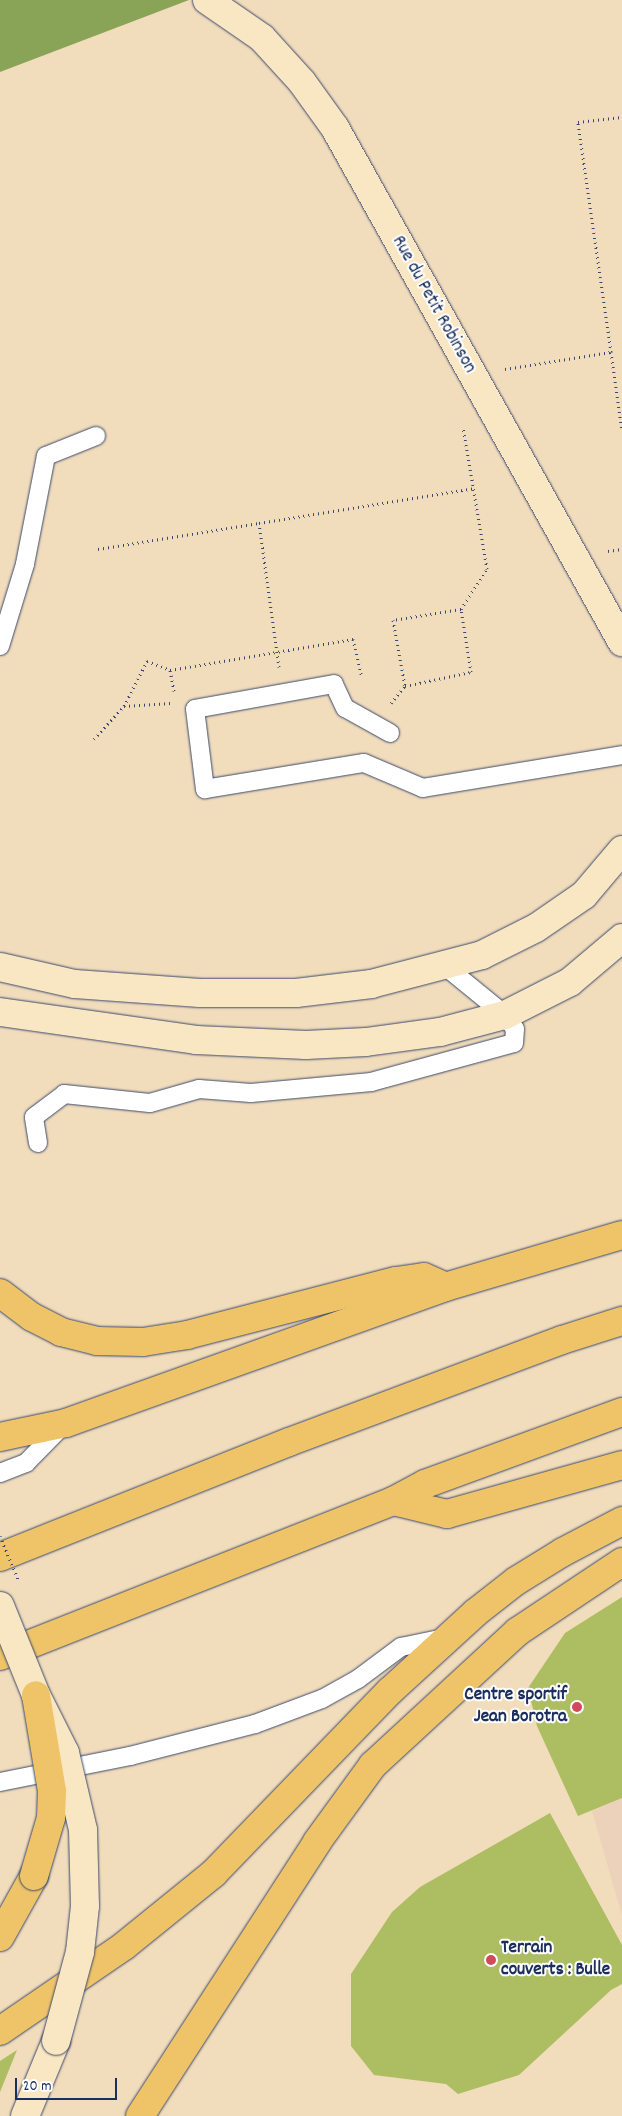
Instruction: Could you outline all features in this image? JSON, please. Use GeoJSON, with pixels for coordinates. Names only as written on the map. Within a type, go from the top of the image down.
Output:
{"type":"FeatureCollection","features":[{"type":"Feature","properties":{"kind":"highway"},"geometry":{"type":"LineString","coordinates":[[0,1437],[66,1423],[445,1287],[622,1235]]}},
{"type":"Feature","properties":{"kind":"highway"},"geometry":{"type":"LineString","coordinates":[[0,1293],[32,1317],[61,1332],[97,1341],[143,1342],[187,1335],[396,1281],[424,1277],[445,1287]]}},
{"type":"Feature","properties":{"kind":"highway"},"geometry":{"type":"LineString","coordinates":[[0,1557],[298,1438],[622,1321]]}},
{"type":"Feature","properties":{"kind":"highway"},"geometry":{"type":"LineString","coordinates":[[0,1656],[394,1501],[425,1484],[622,1412]]}},
{"type":"Feature","properties":{"kind":"highway"},"geometry":{"type":"LineString","coordinates":[[394,1501],[447,1514],[622,1465]]}},
{"type":"Feature","properties":{"kind":"highway"},"geometry":{"type":"LineString","coordinates":[[0,2031],[131,1940],[214,1873],[390,1691],[447,1638],[516,1581],[622,1521]]}},
{"type":"Feature","properties":{"kind":"highway"},"geometry":{"type":"LineString","coordinates":[[140,2116],[317,1842],[373,1765],[517,1632],[622,1562]]}},
{"type":"Feature","properties":{"kind":"highway"},"geometry":{"type":"LineString","coordinates":[[0,1938],[34,1876],[51,1818],[52,1791],[36,1695]]}},
{"type":"Feature","properties":{"kind":"main road","name":"Rue du Petit Robinson"},"geometry":{"type":"LineString","coordinates":[[207,0],[262,38],[302,82],[335,128],[622,642]]}},
{"type":"Feature","properties":{"kind":"main road"},"geometry":{"type":"LineString","coordinates":[[0,967],[75,984],[200,993],[296,993],[371,984],[482,955],[536,928],[584,895],[622,850]]}},
{"type":"Feature","properties":{"kind":"main road"},"geometry":{"type":"LineString","coordinates":[[0,1012],[196,1040],[306,1044],[366,1042],[440,1032],[505,1015],[570,982],[622,938]]}},
{"type":"Feature","properties":{"kind":"main road"},"geometry":{"type":"LineString","coordinates":[[0,1606],[36,1695],[65,1753],[83,1830],[85,1906],[80,1952],[56,2041],[25,2116]]}},
{"type":"Feature","properties":{"kind":"lane"},"geometry":{"type":"LineString","coordinates":[[0,646],[26,564],[46,456],[96,436]]}},
{"type":"Feature","properties":{"kind":"lane"},"geometry":{"type":"LineString","coordinates":[[390,732],[345,708],[334,684],[195,709],[205,788],[364,763],[423,788],[622,755]]}},
{"type":"Feature","properties":{"kind":"lane"},"geometry":{"type":"LineString","coordinates":[[38,1143],[34,1117],[64,1094],[150,1103],[199,1089],[251,1093],[371,1082],[514,1043],[515,1029],[505,1015],[445,966]]}},
{"type":"Feature","properties":{"kind":"lane"},"geometry":{"type":"LineString","coordinates":[[0,1473],[26,1462],[66,1423]]}},
{"type":"Feature","properties":{"kind":"lane"},"geometry":{"type":"LineString","coordinates":[[0,1782],[130,1756],[272,1718],[343,1687],[401,1647],[447,1638]]}},
{"type":"Feature","properties":{"kind":"path"},"geometry":{"type":"LineString","coordinates":[[622,117],[578,122],[622,431]]}},
{"type":"Feature","properties":{"kind":"path"},"geometry":{"type":"LineString","coordinates":[[496,370],[611,352]]}},
{"type":"Feature","properties":{"kind":"path"},"geometry":{"type":"LineString","coordinates":[[461,609],[393,620],[405,686],[471,672],[461,609],[487,569],[475,488],[462,421]]}},
{"type":"Feature","properties":{"kind":"path"},"geometry":{"type":"LineString","coordinates":[[98,549],[475,488]]}},
{"type":"Feature","properties":{"kind":"path"},"geometry":{"type":"LineString","coordinates":[[259,523],[284,693]]}},
{"type":"Feature","properties":{"kind":"path"},"geometry":{"type":"LineString","coordinates":[[606,552],[622,549]]}},
{"type":"Feature","properties":{"kind":"path"},"geometry":{"type":"LineString","coordinates":[[94,738],[124,706],[147,661],[170,670],[277,652]]}},
{"type":"Feature","properties":{"kind":"path"},"geometry":{"type":"LineString","coordinates":[[170,670],[175,694]]}},
{"type":"Feature","properties":{"kind":"path"},"geometry":{"type":"LineString","coordinates":[[124,706],[176,702]]}},
{"type":"Feature","properties":{"kind":"shaded area"},"geometry":{"type":"Polygon","coordinates":[[[622,1798],[622,1916],[592,1811],[622,1798]]]}},
{"type":"Feature","properties":{"kind":"green space"},"geometry":{"type":"Polygon","coordinates":[[[0,0],[189,0],[0,72],[0,0]]]}},
{"type":"Feature","properties":{"kind":"green space","name":"Centre sportif Jean Borotra"},"geometry":{"type":"Polygon","coordinates":[[[622,1597],[622,1798],[578,1816],[537,1726],[528,1688],[565,1633],[622,1597]]]}},
{"type":"Feature","properties":{"kind":"green space","name":"Terrain couverts : Bulle"},"geometry":{"type":"Polygon","coordinates":[[[550,1813],[622,1945],[622,1984],[611,1990],[519,2075],[458,2094],[446,2084],[374,2075],[351,2046],[351,1974],[392,1912],[420,1887],[550,1813]]]}},
{"type":"Feature","properties":{"kind":"green space"},"geometry":{"type":"Polygon","coordinates":[[[17,2050],[0,2092],[0,2061],[17,2050]]]}},
{"type":"Feature","properties":{"kind":"place","name":"Centre sportif Jean Borotra"},"geometry":{"type":"Point","coordinates":[577,1707]}},
{"type":"Feature","properties":{"kind":"place","name":"Terrain couverts : Bulle"},"geometry":{"type":"Point","coordinates":[491,1960]}}]}
